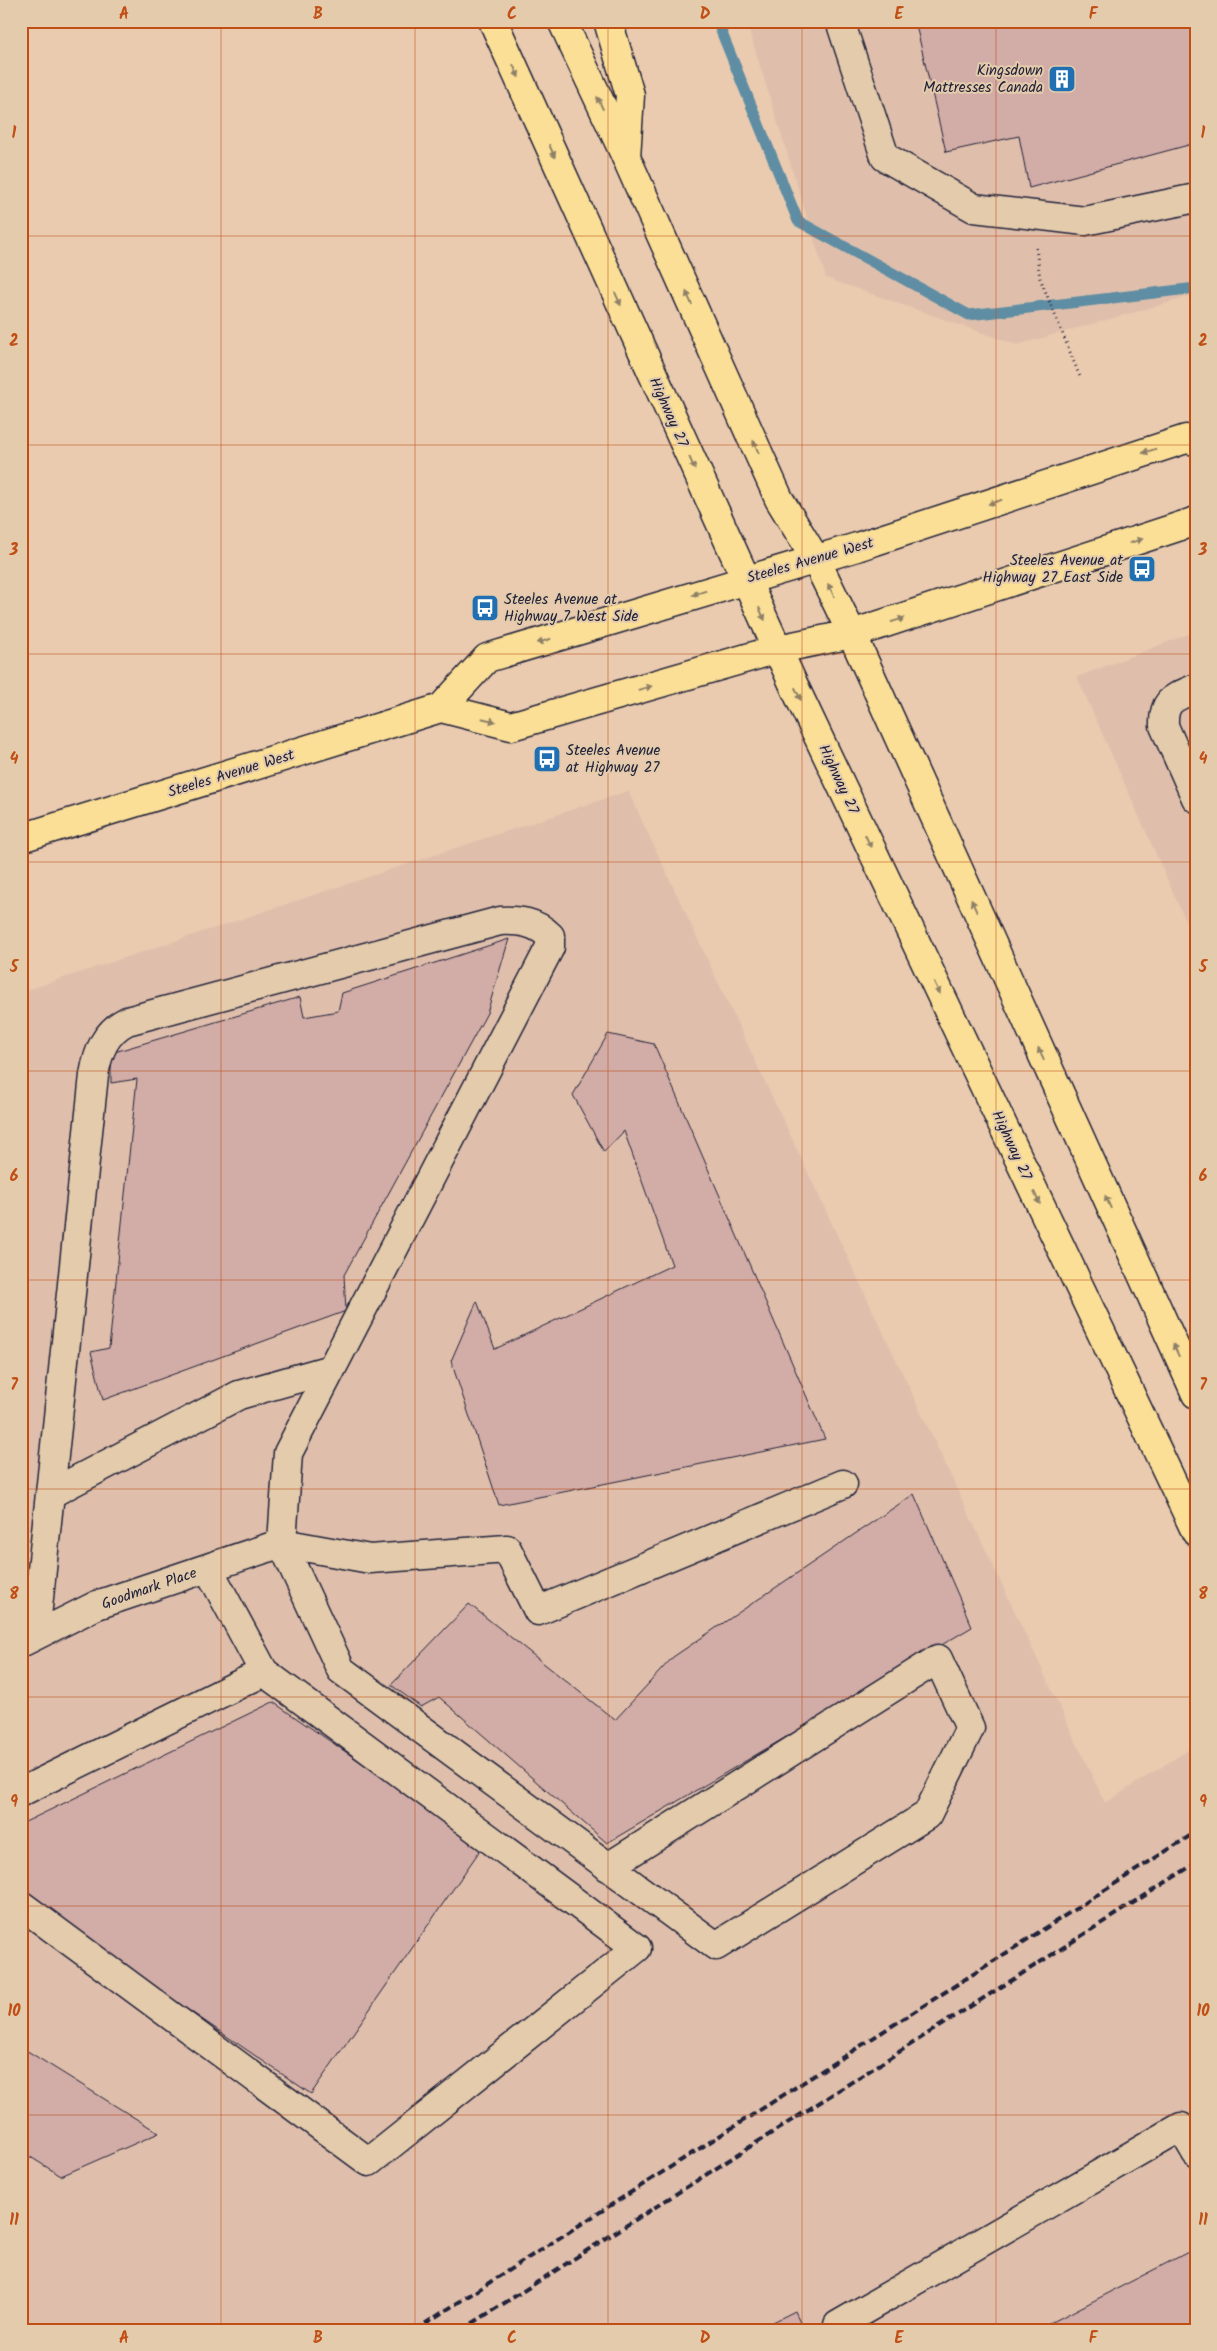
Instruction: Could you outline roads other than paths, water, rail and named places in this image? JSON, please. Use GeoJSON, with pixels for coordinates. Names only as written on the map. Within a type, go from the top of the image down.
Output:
{"type":"FeatureCollection","features":[{"type":"Feature","properties":{"kind":"main road","name":"Highway 27"},"geometry":{"type":"LineString","coordinates":[[493,21],[778,649],[1196,1532]]}},
{"type":"Feature","properties":{"kind":"main road"},"geometry":{"type":"LineString","coordinates":[[562,21],[626,157],[779,499],[816,560],[852,634],[1196,1394]]}},
{"type":"Feature","properties":{"kind":"main road"},"geometry":{"type":"LineString","coordinates":[[608,21],[630,95],[626,157]]}},
{"type":"Feature","properties":{"kind":"main road","name":"Steeles Avenue West"},"geometry":{"type":"LineString","coordinates":[[21,838],[441,708],[487,658],[746,579],[816,560],[1186,439],[1196,441]]}},
{"type":"Feature","properties":{"kind":"main road"},"geometry":{"type":"LineString","coordinates":[[441,708],[511,726],[778,649],[852,634],[1196,521]]}},
{"type":"Feature","properties":{"kind":"street"},"geometry":{"type":"LineString","coordinates":[[840,21],[885,157],[974,208],[1085,221],[1196,198]]}},
{"type":"Feature","properties":{"kind":"street"},"geometry":{"type":"LineString","coordinates":[[1196,688],[1172,699],[1166,706],[1164,715],[1164,726],[1196,798]]}},
{"type":"Feature","properties":{"kind":"street"},"geometry":{"type":"LineString","coordinates":[[28,1640],[50,1494],[94,1075],[101,1047],[109,1034],[127,1021],[500,921],[529,922],[543,928],[550,936],[550,946],[288,1452],[282,1543],[341,1670],[608,1867],[716,1946],[927,1815],[970,1728],[938,1659],[608,1867]]}},
{"type":"Feature","properties":{"kind":"street"},"geometry":{"type":"LineString","coordinates":[[50,1494],[239,1395],[331,1369]]}},
{"type":"Feature","properties":{"kind":"street"},"geometry":{"type":"LineString","coordinates":[[282,1543],[370,1559],[507,1549],[538,1611],[843,1484]]}},
{"type":"Feature","properties":{"kind":"street","name":"Goodmark Place"},"geometry":{"type":"LineString","coordinates":[[28,1640],[97,1605],[282,1543]]}},
{"type":"Feature","properties":{"kind":"street"},"geometry":{"type":"LineString","coordinates":[[21,1905],[369,2162],[637,1948],[264,1672],[208,1568]]}},
{"type":"Feature","properties":{"kind":"street"},"geometry":{"type":"LineString","coordinates":[[21,1792],[264,1672]]}},
{"type":"Feature","properties":{"kind":"street"},"geometry":{"type":"LineString","coordinates":[[838,2325],[1181,2127],[1196,2152]]}},
{"type":"Feature","properties":{"kind":"waterway"},"geometry":{"type":"LineString","coordinates":[[717,21],[798,221],[969,315],[1196,288]]}},
{"type":"Feature","properties":{"kind":"railway"},"geometry":{"type":"LineString","coordinates":[[415,2330],[1196,1832]]}},
{"type":"Feature","properties":{"kind":"railway"},"geometry":{"type":"LineString","coordinates":[[462,2330],[1196,1863]]}},
{"type":"Feature","properties":{"kind":"place","name":"Kingsdown Mattresses Canada"},"geometry":{"type":"Point","coordinates":[1062,79]}},
{"type":"Feature","properties":{"kind":"place","name":"Steeles Avenue at Highway 27 East Side"},"geometry":{"type":"Point","coordinates":[1142,569]}},
{"type":"Feature","properties":{"kind":"place","name":"Steeles Avenue at Highway 7 West Side"},"geometry":{"type":"Point","coordinates":[485,608]}},
{"type":"Feature","properties":{"kind":"place","name":"Steeles Avenue at Highway 27"},"geometry":{"type":"Point","coordinates":[547,759]}}]}
